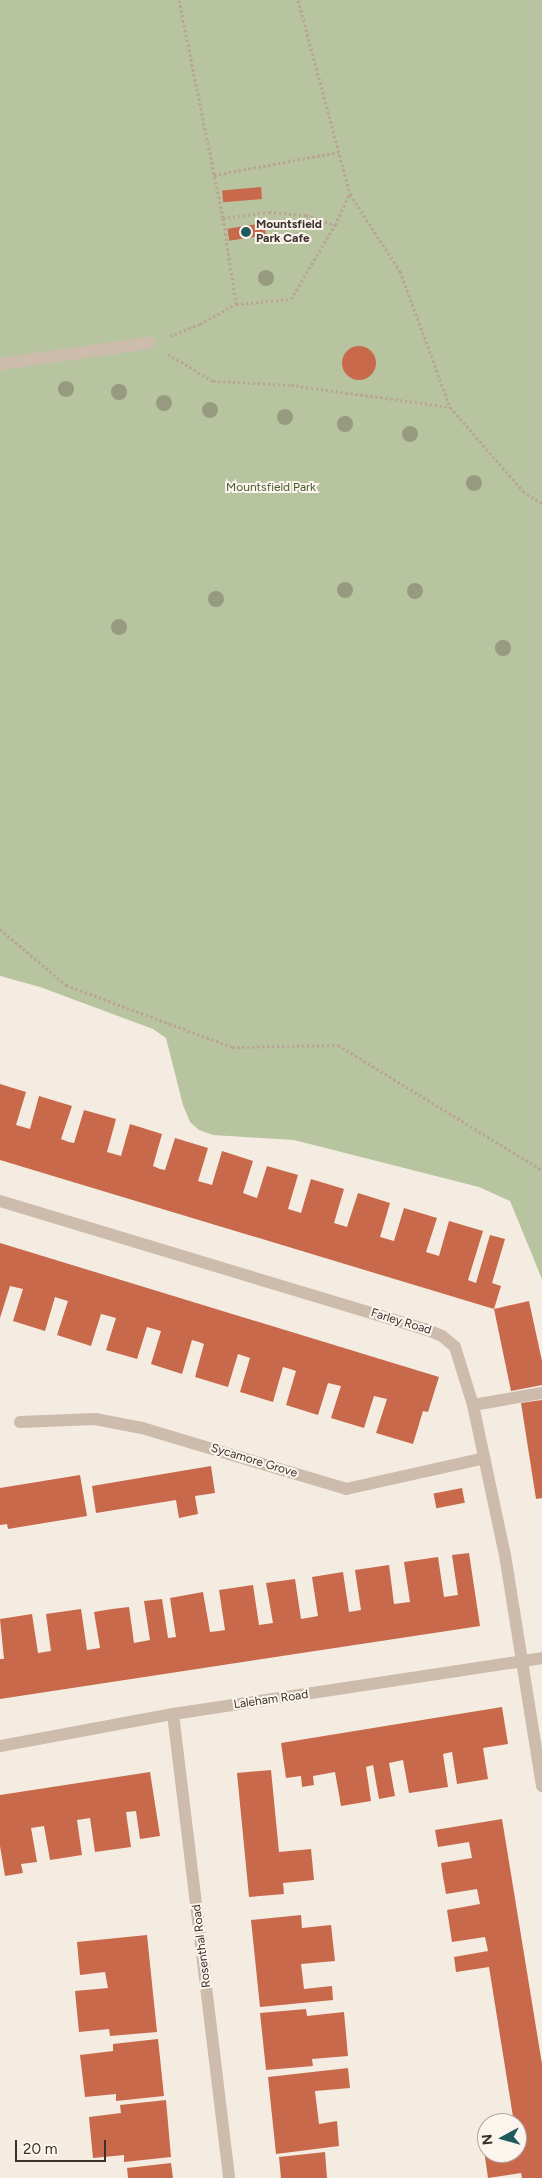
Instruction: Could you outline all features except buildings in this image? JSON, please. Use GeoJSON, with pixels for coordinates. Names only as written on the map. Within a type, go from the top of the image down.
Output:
{"type":"FeatureCollection","features":[{"type":"Feature","properties":{"kind":"street"},"geometry":{"type":"LineString","coordinates":[[0,364],[150,343]]}},
{"type":"Feature","properties":{"kind":"street","name":"Farley Road"},"geometry":{"type":"LineString","coordinates":[[0,1201],[442,1336],[455,1347],[473,1405],[485,1458],[522,1661],[542,1786]]}},
{"type":"Feature","properties":{"kind":"street"},"geometry":{"type":"LineString","coordinates":[[473,1405],[542,1393]]}},
{"type":"Feature","properties":{"kind":"street","name":"Sycamore Grove"},"geometry":{"type":"LineString","coordinates":[[20,1422],[95,1419],[142,1428],[346,1490],[485,1458]]}},
{"type":"Feature","properties":{"kind":"street","name":"Laleham Road"},"geometry":{"type":"LineString","coordinates":[[0,1746],[173,1714],[542,1658]]}},
{"type":"Feature","properties":{"kind":"street","name":"Rosenthal Road"},"geometry":{"type":"LineString","coordinates":[[173,1714],[229,2178]]}},
{"type":"Feature","properties":{"kind":"path"},"geometry":{"type":"LineString","coordinates":[[179,0],[223,218],[236,304]]}},
{"type":"Feature","properties":{"kind":"path"},"geometry":{"type":"LineString","coordinates":[[298,0],[350,194],[400,271],[450,407],[523,491],[542,504]]}},
{"type":"Feature","properties":{"kind":"path"},"geometry":{"type":"LineString","coordinates":[[214,174],[339,152]]}},
{"type":"Feature","properties":{"kind":"path"},"geometry":{"type":"LineString","coordinates":[[150,343],[200,324],[236,304],[291,299],[335,225],[350,194]]}},
{"type":"Feature","properties":{"kind":"path"},"geometry":{"type":"LineString","coordinates":[[223,218],[269,212],[306,215],[335,225]]}},
{"type":"Feature","properties":{"kind":"path"},"geometry":{"type":"LineString","coordinates":[[150,343],[213,381],[291,385],[450,407]]}},
{"type":"Feature","properties":{"kind":"path"},"geometry":{"type":"LineString","coordinates":[[0,929],[66,985],[232,1047],[338,1045],[542,1170]]}},
{"type":"Feature","properties":{"kind":"green space","name":"Mountsfield Park"},"geometry":{"type":"Polygon","coordinates":[[[0,0],[542,0],[542,1279],[510,1201],[479,1187],[294,1140],[213,1135],[199,1130],[190,1122],[183,1105],[166,1038],[153,1029],[40,987],[0,976],[0,0]]]}},
{"type":"Feature","properties":{"kind":"place","name":"Mountsfield Park Cafe"},"geometry":{"type":"Point","coordinates":[246,232]}}]}
